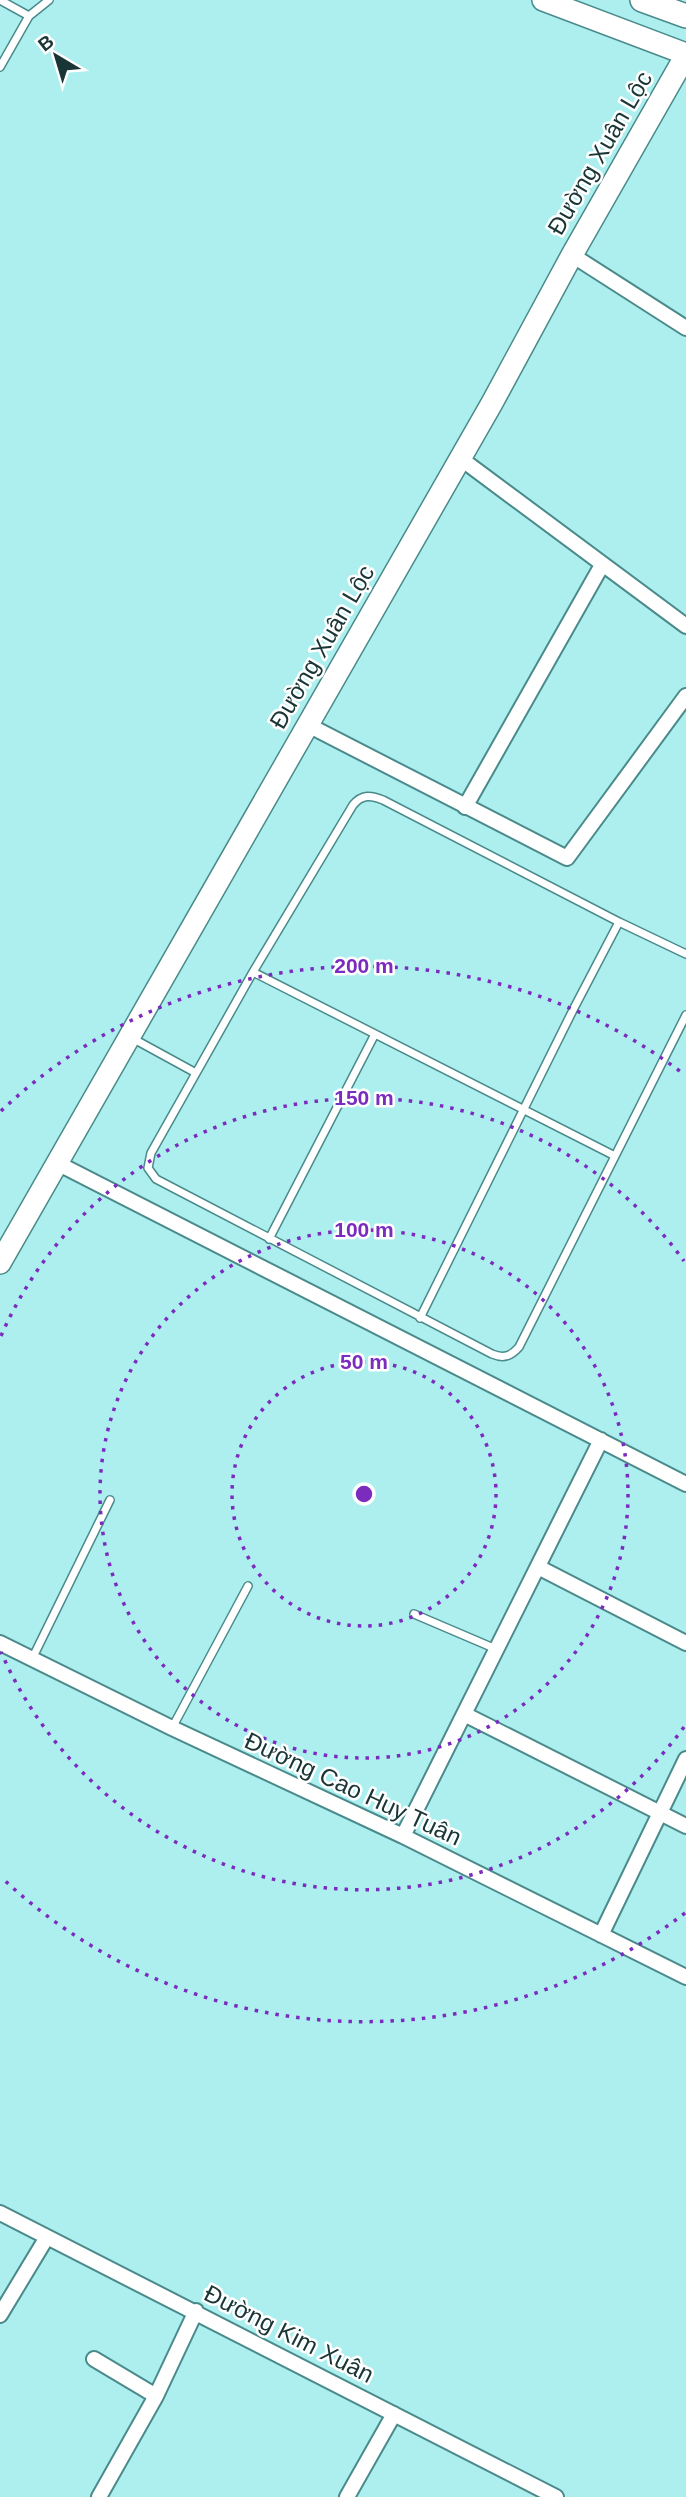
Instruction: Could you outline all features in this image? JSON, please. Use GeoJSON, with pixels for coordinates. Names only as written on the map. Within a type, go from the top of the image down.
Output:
{"type":"FeatureCollection","features":[{"type":"Feature","properties":{"kind":"main road"},"geometry":{"type":"LineString","coordinates":[[642,0],[686,16]]}},
{"type":"Feature","properties":{"kind":"street"},"geometry":{"type":"LineString","coordinates":[[542,0],[686,55]]}},
{"type":"Feature","properties":{"kind":"street","name":"Đường Xuân Lộc"},"geometry":{"type":"LineString","coordinates":[[0,1263],[460,458],[686,55]]}},
{"type":"Feature","properties":{"kind":"street"},"geometry":{"type":"LineString","coordinates":[[572,255],[686,328]]}},
{"type":"Feature","properties":{"kind":"street"},"geometry":{"type":"LineString","coordinates":[[460,458],[686,626]]}},
{"type":"Feature","properties":{"kind":"street"},"geometry":{"type":"LineString","coordinates":[[465,807],[602,565]]}},
{"type":"Feature","properties":{"kind":"street"},"geometry":{"type":"LineString","coordinates":[[308,725],[567,858],[686,696]]}},
{"type":"Feature","properties":{"kind":"street"},"geometry":{"type":"LineString","coordinates":[[57,1163],[686,1484]]}},
{"type":"Feature","properties":{"kind":"street"},"geometry":{"type":"LineString","coordinates":[[403,1836],[601,1440]]}},
{"type":"Feature","properties":{"kind":"street"},"geometry":{"type":"LineString","coordinates":[[538,1567],[686,1643]]}},
{"type":"Feature","properties":{"kind":"street","name":"Đường Cao Huy Tuân"},"geometry":{"type":"LineString","coordinates":[[0,1643],[172,1728],[403,1836],[686,1977]]}},
{"type":"Feature","properties":{"kind":"street"},"geometry":{"type":"LineString","coordinates":[[464,1714],[686,1826]]}},
{"type":"Feature","properties":{"kind":"street"},"geometry":{"type":"LineString","coordinates":[[601,1935],[686,1759]]}},
{"type":"Feature","properties":{"kind":"street","name":"Đường Kim Xuân"},"geometry":{"type":"LineString","coordinates":[[0,2213],[556,2497]]}},
{"type":"Feature","properties":{"kind":"street"},"geometry":{"type":"LineString","coordinates":[[0,2315],[47,2237]]}},
{"type":"Feature","properties":{"kind":"street"},"geometry":{"type":"LineString","coordinates":[[99,2497],[156,2396],[196,2311]]}},
{"type":"Feature","properties":{"kind":"street"},"geometry":{"type":"LineString","coordinates":[[94,2359],[156,2396]]}},
{"type":"Feature","properties":{"kind":"street"},"geometry":{"type":"LineString","coordinates":[[346,2497],[394,2414]]}},
{"type":"Feature","properties":{"kind":"lane"},"geometry":{"type":"LineString","coordinates":[[0,0],[29,16]]}},
{"type":"Feature","properties":{"kind":"lane"},"geometry":{"type":"LineString","coordinates":[[0,67],[29,16],[50,0]]}},
{"type":"Feature","properties":{"kind":"lane"},"geometry":{"type":"LineString","coordinates":[[686,954],[383,800],[362,797],[353,805],[253,972],[150,1153],[148,1168],[156,1179],[420,1318],[498,1357],[509,1356],[514,1352],[686,1015]]}},
{"type":"Feature","properties":{"kind":"lane"},"geometry":{"type":"LineString","coordinates":[[420,1318],[619,922]]}},
{"type":"Feature","properties":{"kind":"lane"},"geometry":{"type":"LineString","coordinates":[[253,972],[615,1156]]}},
{"type":"Feature","properties":{"kind":"lane"},"geometry":{"type":"LineString","coordinates":[[269,1238],[375,1034]]}},
{"type":"Feature","properties":{"kind":"lane"},"geometry":{"type":"LineString","coordinates":[[128,1036],[196,1073]]}},
{"type":"Feature","properties":{"kind":"lane"},"geometry":{"type":"LineString","coordinates":[[32,1659],[110,1500]]}},
{"type":"Feature","properties":{"kind":"lane"},"geometry":{"type":"LineString","coordinates":[[172,1728],[248,1586]]}},
{"type":"Feature","properties":{"kind":"lane"},"geometry":{"type":"LineString","coordinates":[[414,1614],[497,1650]]}}]}
